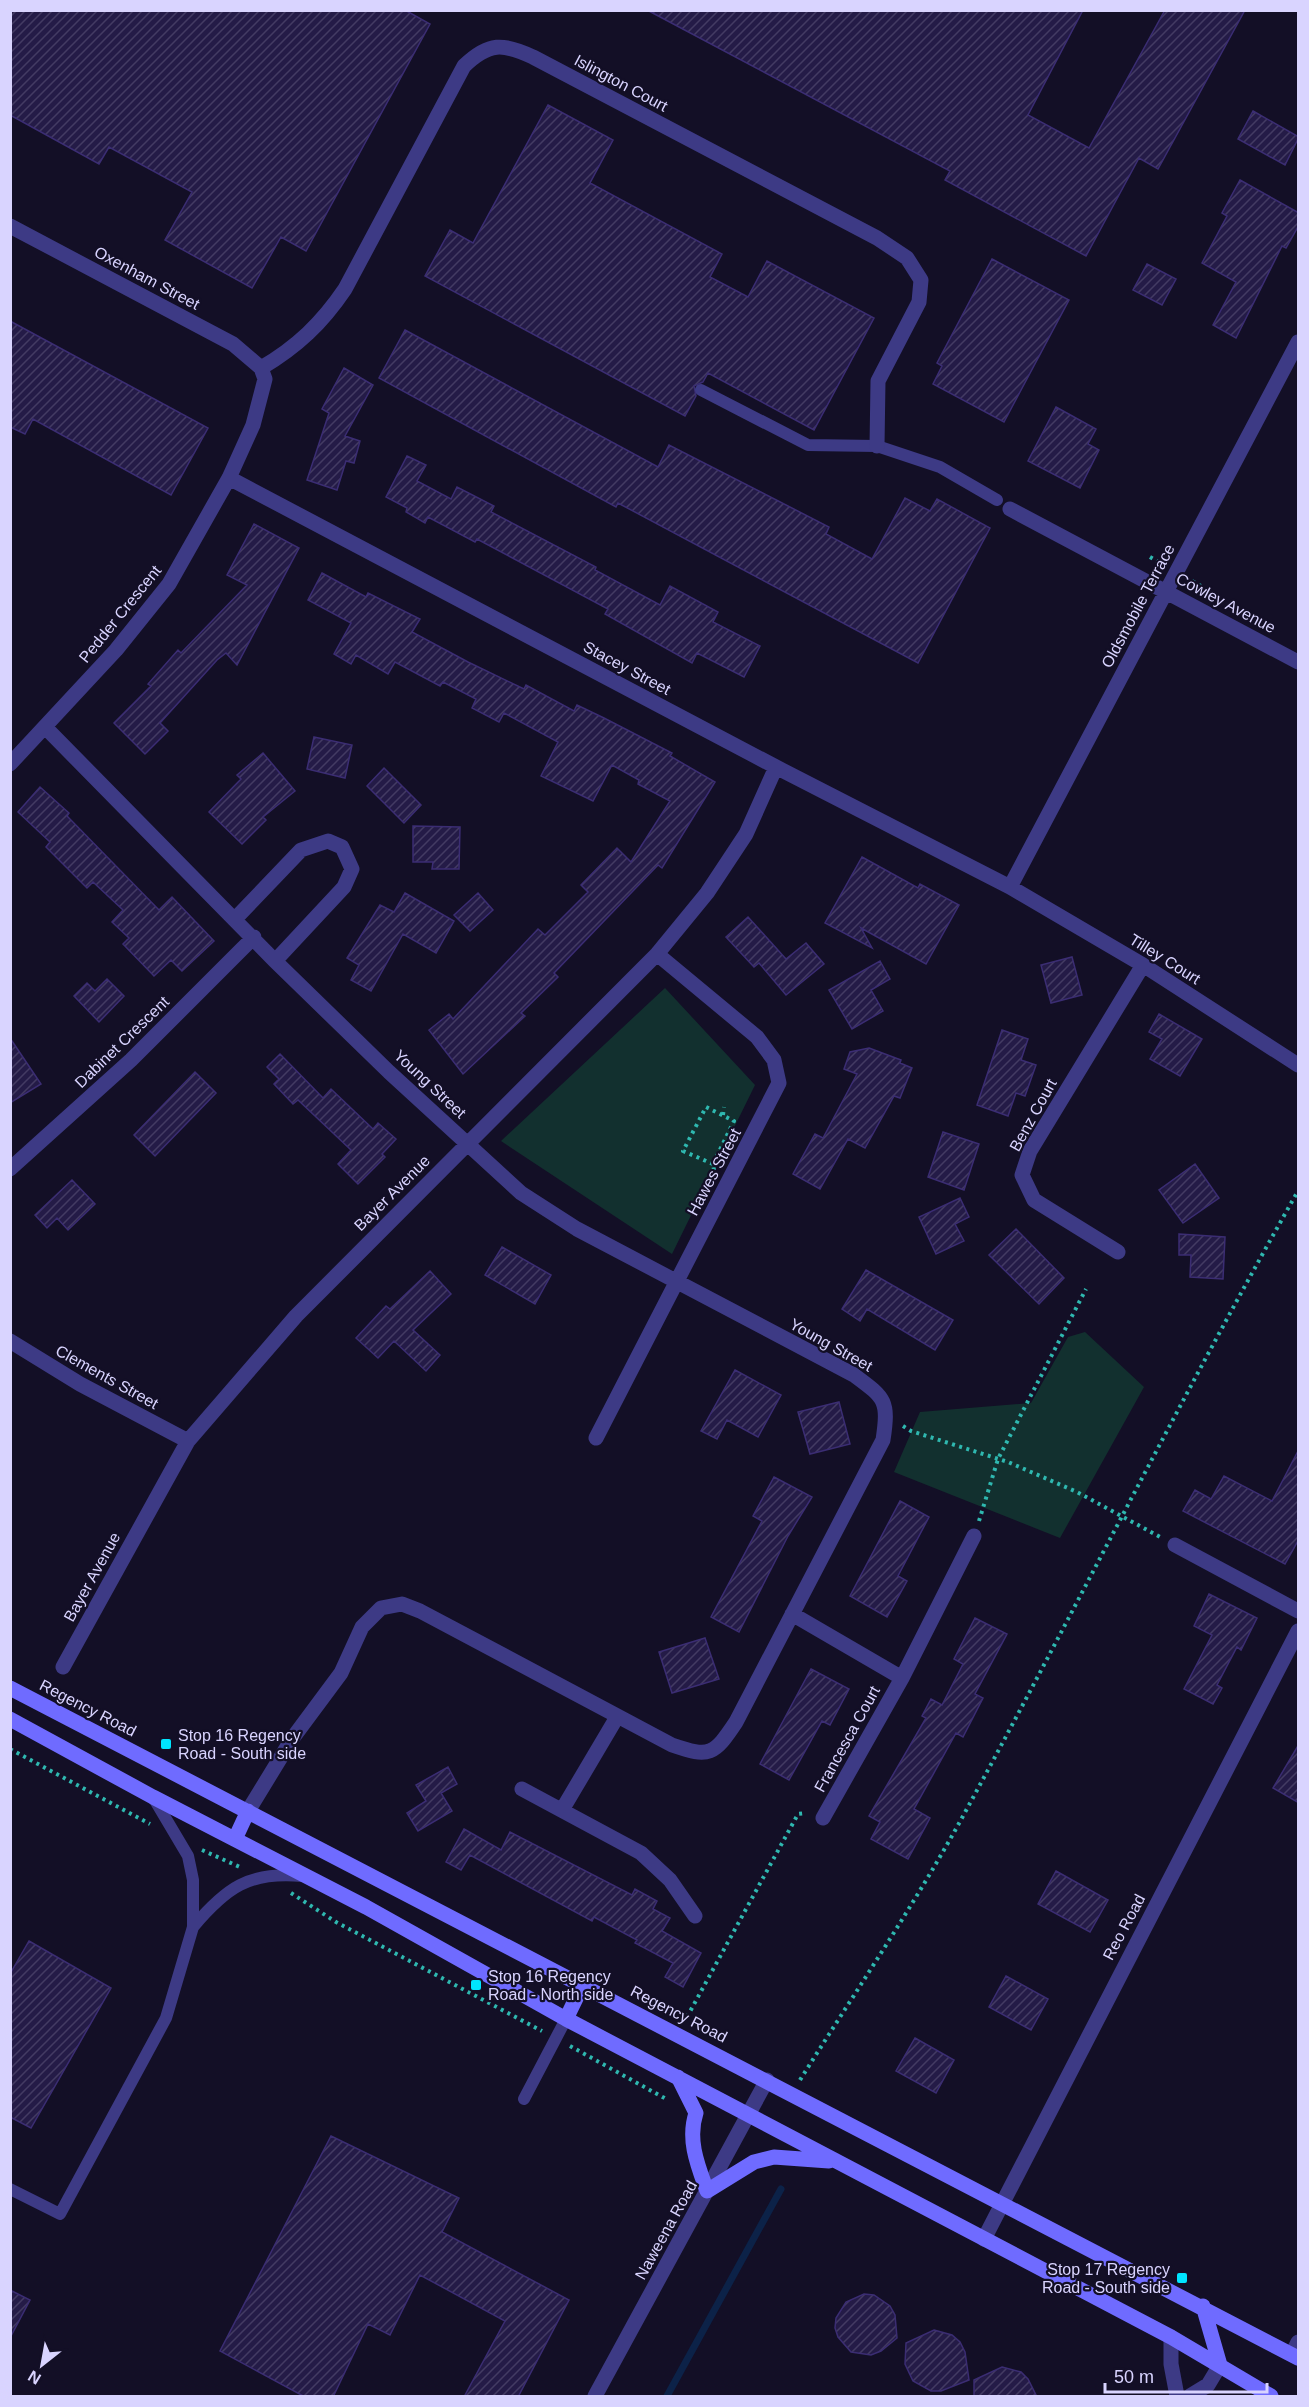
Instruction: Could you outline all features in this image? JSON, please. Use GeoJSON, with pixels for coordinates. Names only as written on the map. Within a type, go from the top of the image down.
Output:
{"type":"FeatureCollection","features":[{"type":"Feature","properties":{"kind":"main road","name":"Regency Road"},"geometry":{"type":"LineString","coordinates":[[10,1688],[1203,2306],[1296,2351]]}},
{"type":"Feature","properties":{"kind":"main road"},"geometry":{"type":"LineString","coordinates":[[10,1719],[153,1797],[307,1876],[566,2019],[1171,2337],[1271,2397]]}},
{"type":"Feature","properties":{"kind":"main road"},"geometry":{"type":"LineString","coordinates":[[235,1839],[248,1811]]}},
{"type":"Feature","properties":{"kind":"main road"},"geometry":{"type":"LineString","coordinates":[[566,2019],[583,1984]]}},
{"type":"Feature","properties":{"kind":"main road"},"geometry":{"type":"LineString","coordinates":[[678,2078],[696,2113],[693,2122],[694,2156],[707,2191],[754,2162],[774,2157],[835,2161]]}},
{"type":"Feature","properties":{"kind":"main road"},"geometry":{"type":"LineString","coordinates":[[1203,2306],[1220,2365]]}},
{"type":"Feature","properties":{"kind":"street","name":"Islington Court"},"geometry":{"type":"LineString","coordinates":[[261,368],[297,344],[327,315],[345,289],[465,66],[481,50],[499,47],[516,49],[877,238],[907,258],[921,280],[919,302],[878,381],[876,446]]}},
{"type":"Feature","properties":{"kind":"street","name":"Oxenham Street"},"geometry":{"type":"LineString","coordinates":[[10,226],[233,344],[261,368]]}},
{"type":"Feature","properties":{"kind":"street","name":"Oldsmobile Terrace"},"geometry":{"type":"LineString","coordinates":[[1010,887],[1299,342]]}},
{"type":"Feature","properties":{"kind":"street","name":"Pedder Crescent"},"geometry":{"type":"LineString","coordinates":[[10,764],[46,728],[116,650],[169,584],[229,478],[253,425],[265,379],[261,368]]}},
{"type":"Feature","properties":{"kind":"street","name":"Stacey Street"},"geometry":{"type":"LineString","coordinates":[[229,478],[776,767],[1010,887]]}},
{"type":"Feature","properties":{"kind":"street","name":"Cowley Avenue"},"geometry":{"type":"LineString","coordinates":[[1003,505],[1299,662]]}},
{"type":"Feature","properties":{"kind":"street","name":"Young Street"},"geometry":{"type":"LineString","coordinates":[[46,728],[254,937],[275,961],[466,1144],[521,1193],[577,1229],[854,1375],[881,1395],[886,1416]]}},
{"type":"Feature","properties":{"kind":"street","name":"Bayer Avenue"},"geometry":{"type":"LineString","coordinates":[[63,1667],[188,1441],[296,1316],[657,954],[707,893],[746,834],[776,767]]}},
{"type":"Feature","properties":{"kind":"street"},"geometry":{"type":"LineString","coordinates":[[235,919],[301,850],[328,841],[342,847],[352,870],[344,887],[275,961]]}},
{"type":"Feature","properties":{"kind":"street","name":"Tilley Court"},"geometry":{"type":"LineString","coordinates":[[1010,887],[1143,965],[1299,1065]]}},
{"type":"Feature","properties":{"kind":"street","name":"Dabinet Crescent"},"geometry":{"type":"LineString","coordinates":[[10,1169],[131,1060],[254,937]]}},
{"type":"Feature","properties":{"kind":"street","name":"Hawes Street"},"geometry":{"type":"LineString","coordinates":[[596,1438],[779,1083],[774,1060],[757,1037],[657,954]]}},
{"type":"Feature","properties":{"kind":"street","name":"Benz Court"},"geometry":{"type":"LineString","coordinates":[[1118,1252],[1034,1200],[1022,1174],[1030,1151],[1143,965]]}},
{"type":"Feature","properties":{"kind":"street","name":"Clements Street"},"geometry":{"type":"LineString","coordinates":[[10,1341],[80,1384],[188,1441]]}},
{"type":"Feature","properties":{"kind":"street"},"geometry":{"type":"LineString","coordinates":[[248,1811],[292,1739],[319,1707],[341,1673],[362,1628],[381,1608],[402,1604],[420,1611],[672,1745],[699,1754],[719,1746],[736,1722],[883,1440],[886,1416]]}},
{"type":"Feature","properties":{"kind":"street","name":"Francesca Court"},"geometry":{"type":"LineString","coordinates":[[826,1813],[902,1678],[974,1536]]}},
{"type":"Feature","properties":{"kind":"street"},"geometry":{"type":"LineString","coordinates":[[1175,1545],[1299,1611]]}},
{"type":"Feature","properties":{"kind":"street","name":"Francesca Court"},"geometry":{"type":"LineString","coordinates":[[792,1614],[902,1678]]}},
{"type":"Feature","properties":{"kind":"street","name":"Reo Road"},"geometry":{"type":"LineString","coordinates":[[984,2239],[1001,2201],[1299,1632]]}},
{"type":"Feature","properties":{"kind":"street"},"geometry":{"type":"LineString","coordinates":[[562,1810],[617,1717]]}},
{"type":"Feature","properties":{"kind":"street"},"geometry":{"type":"LineString","coordinates":[[522,1789],[656,1863],[695,1916]]}},
{"type":"Feature","properties":{"kind":"street","name":"Naweena Road"},"geometry":{"type":"LineString","coordinates":[[595,2397],[767,2080]]}},
{"type":"Feature","properties":{"kind":"street"},"geometry":{"type":"LineString","coordinates":[[1171,2337],[1171,2364],[1177,2397]]}},
{"type":"Feature","properties":{"kind":"street"},"geometry":{"type":"LineString","coordinates":[[1190,2397],[1208,2385],[1220,2365]]}},
{"type":"Feature","properties":{"kind":"lane"},"geometry":{"type":"LineString","coordinates":[[701,390],[808,445],[876,446],[940,467],[1003,505]]}},
{"type":"Feature","properties":{"kind":"lane"},"geometry":{"type":"LineString","coordinates":[[10,2189],[60,2214],[166,2018],[193,1927],[193,1880],[188,1856],[153,1797]]}},
{"type":"Feature","properties":{"kind":"lane"},"geometry":{"type":"LineString","coordinates":[[193,1927],[217,1900],[241,1884],[275,1873],[307,1876]]}},
{"type":"Feature","properties":{"kind":"lane"},"geometry":{"type":"LineString","coordinates":[[524,2098],[566,2019]]}},
{"type":"Feature","properties":{"kind":"path"},"geometry":{"type":"LineString","coordinates":[[1150,557],[1163,565]]}},
{"type":"Feature","properties":{"kind":"path"},"geometry":{"type":"LineString","coordinates":[[1189,579],[1201,586]]}},
{"type":"Feature","properties":{"kind":"path"},"geometry":{"type":"LineString","coordinates":[[713,1164],[683,1151],[706,1107],[734,1121],[713,1164],[715,1174]]}},
{"type":"Feature","properties":{"kind":"path"},"geometry":{"type":"LineString","coordinates":[[723,1115],[724,1107]]}},
{"type":"Feature","properties":{"kind":"path"},"geometry":{"type":"LineString","coordinates":[[799,2082],[898,1928],[969,1806],[1121,1516],[1299,1191]]}},
{"type":"Feature","properties":{"kind":"path"},"geometry":{"type":"LineString","coordinates":[[974,1536],[998,1459],[1086,1289]]}},
{"type":"Feature","properties":{"kind":"path"},"geometry":{"type":"LineString","coordinates":[[886,1416],[911,1431],[998,1459],[1077,1492],[1175,1545]]}},
{"type":"Feature","properties":{"kind":"path"},"geometry":{"type":"LineString","coordinates":[[10,1749],[158,1829]]}},
{"type":"Feature","properties":{"kind":"path"},"geometry":{"type":"LineString","coordinates":[[687,2017],[798,1814],[826,1813]]}},
{"type":"Feature","properties":{"kind":"path"},"geometry":{"type":"LineString","coordinates":[[199,1848],[238,1866]]}},
{"type":"Feature","properties":{"kind":"path"},"geometry":{"type":"LineString","coordinates":[[288,1891],[336,1922],[664,2097],[670,2102],[676,2115],[696,2113]]}},
{"type":"Feature","properties":{"kind":"green space"},"geometry":{"type":"Polygon","coordinates":[[[665,988],[755,1085],[672,1254],[501,1141],[665,988]]]}},
{"type":"Feature","properties":{"kind":"green space"},"geometry":{"type":"Polygon","coordinates":[[[1085,1332],[1144,1387],[1060,1538],[894,1472],[920,1412],[1031,1403],[1068,1337],[1085,1332]]]}},
{"type":"Feature","properties":{"kind":"building"},"geometry":{"type":"Polygon","coordinates":[[[10,10],[405,10],[430,24],[306,251],[281,237],[252,288],[165,240],[192,192],[109,147],[99,164],[10,115],[10,10]]]}},
{"type":"Feature","properties":{"kind":"building"},"geometry":{"type":"Polygon","coordinates":[[[647,10],[1083,10],[1028,115],[1089,148],[1165,10],[1245,10],[1158,169],[1139,158],[1086,256],[945,180],[950,171],[647,10]]]}},
{"type":"Feature","properties":{"kind":"building"},"geometry":{"type":"Polygon","coordinates":[[[548,105],[613,140],[590,183],[722,254],[710,277],[748,297],[767,261],[874,318],[814,430],[708,373],[703,382],[694,386],[696,396],[685,416],[425,276],[450,230],[473,243],[548,105]]]}},
{"type":"Feature","properties":{"kind":"building"},"geometry":{"type":"Polygon","coordinates":[[[1253,111],[1299,137],[1285,165],[1238,139],[1253,111]]]}},
{"type":"Feature","properties":{"kind":"building"},"geometry":{"type":"Polygon","coordinates":[[[1240,180],[1299,213],[1299,225],[1286,248],[1282,246],[1236,338],[1213,325],[1236,282],[1202,263],[1227,216],[1222,213],[1240,180]]]}},
{"type":"Feature","properties":{"kind":"building"},"geometry":{"type":"Polygon","coordinates":[[[992,259],[1069,300],[1004,422],[933,384],[942,366],[937,363],[992,259]]]}},
{"type":"Feature","properties":{"kind":"building"},"geometry":{"type":"Polygon","coordinates":[[[1147,264],[1176,279],[1162,305],[1133,290],[1147,264]]]}},
{"type":"Feature","properties":{"kind":"building"},"geometry":{"type":"Polygon","coordinates":[[[10,321],[208,428],[171,495],[33,419],[25,434],[10,427],[10,321]]]}},
{"type":"Feature","properties":{"kind":"building"},"geometry":{"type":"Polygon","coordinates":[[[405,330],[658,467],[669,445],[829,527],[826,534],[872,559],[905,498],[930,511],[937,499],[990,528],[918,663],[618,503],[616,507],[379,378],[405,330]]]}},
{"type":"Feature","properties":{"kind":"building"},"geometry":{"type":"Polygon","coordinates":[[[344,368],[373,385],[345,436],[360,441],[354,463],[346,461],[337,490],[307,480],[329,413],[322,409],[344,368]]]}},
{"type":"Feature","properties":{"kind":"building"},"geometry":{"type":"Polygon","coordinates":[[[1056,407],[1096,429],[1088,444],[1099,450],[1080,488],[1028,461],[1056,407]]]}},
{"type":"Feature","properties":{"kind":"building"},"geometry":{"type":"Polygon","coordinates":[[[407,456],[426,465],[417,481],[451,499],[457,487],[494,506],[491,512],[596,567],[595,570],[660,605],[670,586],[718,612],[713,622],[760,646],[744,677],[697,653],[692,663],[605,614],[608,609],[477,539],[475,542],[428,517],[425,523],[406,512],[407,508],[386,497],[407,456]]]}},
{"type":"Feature","properties":{"kind":"building"},"geometry":{"type":"Polygon","coordinates":[[[254,524],[299,548],[237,665],[226,653],[217,660],[160,723],[168,731],[145,754],[114,723],[151,686],[148,684],[178,650],[181,653],[247,585],[227,575],[254,524]]]}},
{"type":"Feature","properties":{"kind":"building"},"geometry":{"type":"Polygon","coordinates":[[[322,573],[366,597],[368,593],[420,619],[412,632],[468,662],[524,689],[526,685],[574,711],[577,705],[604,718],[672,753],[670,756],[715,782],[662,868],[658,865],[554,973],[558,977],[521,1013],[525,1016],[463,1074],[429,1030],[449,1014],[453,1019],[538,929],[545,935],[588,892],[581,885],[617,848],[631,862],[670,801],[638,784],[639,780],[612,765],[593,801],[541,776],[558,742],[504,713],[499,722],[472,708],[476,699],[443,682],[440,686],[395,662],[388,674],[356,655],[351,664],[334,654],[351,623],[308,600],[322,573]]]}},
{"type":"Feature","properties":{"kind":"building"},"geometry":{"type":"Polygon","coordinates":[[[314,737],[352,745],[345,778],[307,769],[314,737]]]}},
{"type":"Feature","properties":{"kind":"building"},"geometry":{"type":"Polygon","coordinates":[[[263,753],[295,791],[263,817],[266,820],[242,844],[209,812],[241,779],[237,775],[263,753]]]}},
{"type":"Feature","properties":{"kind":"building"},"geometry":{"type":"Polygon","coordinates":[[[384,768],[421,805],[404,823],[367,786],[384,768]]]}},
{"type":"Feature","properties":{"kind":"building"},"geometry":{"type":"Polygon","coordinates":[[[40,787],[69,813],[67,816],[159,910],[172,897],[214,941],[182,971],[171,960],[154,976],[123,944],[129,938],[112,922],[123,910],[93,882],[87,888],[46,847],[50,842],[18,812],[40,787]]]}},
{"type":"Feature","properties":{"kind":"building"},"geometry":{"type":"Polygon","coordinates":[[[413,826],[460,827],[459,869],[432,869],[433,862],[413,862],[413,826]]]}},
{"type":"Feature","properties":{"kind":"building"},"geometry":{"type":"Polygon","coordinates":[[[862,857],[918,888],[920,884],[959,905],[926,964],[861,928],[872,948],[825,923],[862,857]]]}},
{"type":"Feature","properties":{"kind":"building"},"geometry":{"type":"Polygon","coordinates":[[[405,893],[454,921],[436,953],[403,934],[371,991],[351,980],[359,965],[347,958],[380,905],[394,912],[405,893]]]}},
{"type":"Feature","properties":{"kind":"building"},"geometry":{"type":"Polygon","coordinates":[[[478,893],[493,910],[470,931],[454,915],[478,893]]]}},
{"type":"Feature","properties":{"kind":"building"},"geometry":{"type":"Polygon","coordinates":[[[748,917],[786,959],[806,943],[824,964],[786,995],[759,963],[754,967],[726,937],[748,917]]]}},
{"type":"Feature","properties":{"kind":"building"},"geometry":{"type":"Polygon","coordinates":[[[1072,957],[1082,995],[1051,1003],[1041,965],[1072,957]]]}},
{"type":"Feature","properties":{"kind":"building"},"geometry":{"type":"Polygon","coordinates":[[[880,961],[890,979],[871,990],[883,1011],[852,1029],[829,990],[880,961]]]}},
{"type":"Feature","properties":{"kind":"building"},"geometry":{"type":"Polygon","coordinates":[[[107,979],[124,996],[99,1022],[74,996],[87,983],[95,991],[107,979]]]}},
{"type":"Feature","properties":{"kind":"building"},"geometry":{"type":"Polygon","coordinates":[[[1159,1014],[1202,1039],[1180,1076],[1150,1059],[1162,1039],[1149,1032],[1159,1014]]]}},
{"type":"Feature","properties":{"kind":"building"},"geometry":{"type":"Polygon","coordinates":[[[1002,1030],[1028,1039],[1021,1060],[1036,1065],[1025,1096],[1016,1093],[1008,1116],[977,1105],[1002,1030]]]}},
{"type":"Feature","properties":{"kind":"building"},"geometry":{"type":"Polygon","coordinates":[[[10,1038],[41,1084],[10,1103],[10,1038]]]}},
{"type":"Feature","properties":{"kind":"building"},"geometry":{"type":"Polygon","coordinates":[[[869,1048],[901,1060],[900,1063],[912,1068],[900,1098],[894,1096],[865,1148],[848,1139],[820,1189],[793,1174],[815,1134],[823,1138],[857,1074],[844,1069],[850,1052],[869,1048]]]}},
{"type":"Feature","properties":{"kind":"building"},"geometry":{"type":"Polygon","coordinates":[[[280,1054],[323,1098],[331,1089],[373,1129],[378,1123],[396,1139],[382,1154],[385,1157],[358,1184],[338,1164],[351,1150],[298,1100],[293,1104],[274,1084],[279,1079],[267,1067],[280,1054]]]}},
{"type":"Feature","properties":{"kind":"building"},"geometry":{"type":"Polygon","coordinates":[[[195,1072],[216,1093],[155,1156],[134,1135],[195,1072]]]}},
{"type":"Feature","properties":{"kind":"building"},"geometry":{"type":"Polygon","coordinates":[[[943,1132],[979,1144],[964,1190],[928,1177],[943,1132]]]}},
{"type":"Feature","properties":{"kind":"building"},"geometry":{"type":"Polygon","coordinates":[[[1195,1164],[1219,1198],[1183,1223],[1159,1190],[1195,1164]]]}},
{"type":"Feature","properties":{"kind":"building"},"geometry":{"type":"Polygon","coordinates":[[[72,1180],[95,1204],[68,1230],[57,1218],[47,1228],[35,1215],[72,1180]]]}},
{"type":"Feature","properties":{"kind":"building"},"geometry":{"type":"Polygon","coordinates":[[[960,1198],[969,1217],[955,1224],[964,1241],[936,1254],[919,1217],[960,1198]]]}},
{"type":"Feature","properties":{"kind":"building"},"geometry":{"type":"Polygon","coordinates":[[[1016,1229],[1064,1278],[1039,1304],[989,1255],[1016,1229]]]}},
{"type":"Feature","properties":{"kind":"building"},"geometry":{"type":"Polygon","coordinates":[[[1179,1234],[1225,1237],[1223,1279],[1190,1277],[1191,1255],[1179,1255],[1179,1234]]]}},
{"type":"Feature","properties":{"kind":"building"},"geometry":{"type":"Polygon","coordinates":[[[502,1247],[551,1275],[535,1304],[485,1275],[502,1247]]]}},
{"type":"Feature","properties":{"kind":"building"},"geometry":{"type":"Polygon","coordinates":[[[866,1270],[953,1320],[935,1350],[867,1309],[860,1321],[842,1309],[866,1270]]]}},
{"type":"Feature","properties":{"kind":"building"},"geometry":{"type":"Polygon","coordinates":[[[430,1271],[451,1294],[413,1330],[440,1355],[426,1371],[394,1341],[378,1358],[356,1338],[386,1306],[390,1309],[430,1271]]]}},
{"type":"Feature","properties":{"kind":"building"},"geometry":{"type":"Polygon","coordinates":[[[735,1370],[781,1395],[758,1437],[727,1420],[717,1439],[701,1431],[735,1370]]]}},
{"type":"Feature","properties":{"kind":"building"},"geometry":{"type":"Polygon","coordinates":[[[839,1402],[850,1444],[810,1454],[798,1412],[839,1402]]]}},
{"type":"Feature","properties":{"kind":"building"},"geometry":{"type":"Polygon","coordinates":[[[1299,1449],[1299,1539],[1285,1564],[1183,1511],[1195,1490],[1211,1499],[1224,1476],[1272,1501],[1299,1449]]]}},
{"type":"Feature","properties":{"kind":"building"},"geometry":{"type":"Polygon","coordinates":[[[774,1477],[812,1497],[788,1536],[739,1632],[711,1617],[762,1521],[753,1516],[774,1477]]]}},
{"type":"Feature","properties":{"kind":"building"},"geometry":{"type":"Polygon","coordinates":[[[900,1501],[929,1517],[898,1576],[907,1581],[887,1617],[850,1596],[900,1501]]]}},
{"type":"Feature","properties":{"kind":"building"},"geometry":{"type":"Polygon","coordinates":[[[1209,1594],[1257,1618],[1241,1650],[1237,1647],[1217,1685],[1222,1688],[1213,1704],[1184,1689],[1212,1635],[1194,1626],[1209,1594]]]}},
{"type":"Feature","properties":{"kind":"building"},"geometry":{"type":"Polygon","coordinates":[[[975,1618],[1007,1634],[975,1694],[983,1698],[963,1737],[956,1733],[914,1809],[930,1818],[908,1859],[871,1839],[880,1822],[869,1816],[926,1718],[922,1716],[931,1699],[942,1705],[963,1664],[954,1659],[975,1618]]]}},
{"type":"Feature","properties":{"kind":"building"},"geometry":{"type":"Polygon","coordinates":[[[705,1638],[719,1679],[672,1693],[659,1652],[705,1638]]]}},
{"type":"Feature","properties":{"kind":"building"},"geometry":{"type":"Polygon","coordinates":[[[811,1669],[849,1689],[830,1725],[822,1721],[789,1780],[760,1764],[811,1669]]]}},
{"type":"Feature","properties":{"kind":"building"},"geometry":{"type":"Polygon","coordinates":[[[1299,1744],[1299,1803],[1273,1788],[1299,1744]]]}},
{"type":"Feature","properties":{"kind":"building"},"geometry":{"type":"Polygon","coordinates":[[[448,1767],[457,1784],[441,1793],[452,1811],[418,1831],[407,1813],[426,1801],[416,1785],[448,1767]]]}},
{"type":"Feature","properties":{"kind":"building"},"geometry":{"type":"Polygon","coordinates":[[[464,1829],[501,1850],[510,1832],[632,1895],[635,1889],[657,1901],[653,1909],[670,1918],[662,1931],[701,1953],[683,1987],[665,1977],[673,1963],[635,1943],[637,1940],[594,1917],[592,1921],[470,1855],[461,1870],[446,1862],[464,1829]]]}},
{"type":"Feature","properties":{"kind":"building"},"geometry":{"type":"Polygon","coordinates":[[[1056,1871],[1108,1900],[1090,1932],[1038,1904],[1056,1871]]]}},
{"type":"Feature","properties":{"kind":"building"},"geometry":{"type":"Polygon","coordinates":[[[29,1941],[111,1988],[31,2128],[10,2117],[10,1974],[29,1941]]]}},
{"type":"Feature","properties":{"kind":"building"},"geometry":{"type":"Polygon","coordinates":[[[1006,1976],[1048,1999],[1031,2030],[989,2007],[1006,1976]]]}},
{"type":"Feature","properties":{"kind":"building"},"geometry":{"type":"Polygon","coordinates":[[[915,2038],[954,2060],[936,2093],[896,2071],[915,2038]]]}},
{"type":"Feature","properties":{"kind":"building"},"geometry":{"type":"Polygon","coordinates":[[[331,2136],[459,2198],[442,2232],[569,2300],[518,2397],[464,2397],[505,2321],[420,2275],[390,2335],[368,2324],[333,2397],[305,2397],[220,2351],[331,2136]]]}},
{"type":"Feature","properties":{"kind":"building"},"geometry":{"type":"Polygon","coordinates":[[[10,2290],[30,2300],[10,2338],[10,2290]]]}},
{"type":"Feature","properties":{"kind":"building"},"geometry":{"type":"Polygon","coordinates":[[[864,2294],[874,2295],[890,2306],[895,2315],[897,2338],[881,2351],[871,2355],[851,2352],[838,2337],[835,2328],[836,2318],[846,2302],[864,2294]]]}},
{"type":"Feature","properties":{"kind":"building"},"geometry":{"type":"Polygon","coordinates":[[[934,2330],[952,2335],[960,2342],[965,2352],[969,2380],[941,2391],[931,2391],[913,2381],[905,2364],[906,2343],[934,2330]]]}},
{"type":"Feature","properties":{"kind":"building"},"geometry":{"type":"Polygon","coordinates":[[[1002,2367],[1021,2372],[1028,2379],[1037,2397],[974,2397],[974,2380],[1002,2367]]]}},
{"type":"Feature","properties":{"kind":"waterway"},"geometry":{"type":"LineString","coordinates":[[667,2396],[781,2189]]}},
{"type":"Feature","properties":{"kind":"place","name":"Stop 16 Regency Road - South side"},"geometry":{"type":"Point","coordinates":[166,1744]}},
{"type":"Feature","properties":{"kind":"place","name":"Stop 16 Regency Road - North side"},"geometry":{"type":"Point","coordinates":[476,1985]}},
{"type":"Feature","properties":{"kind":"place","name":"Stop 17 Regency Road - South side"},"geometry":{"type":"Point","coordinates":[1182,2278]}}]}
